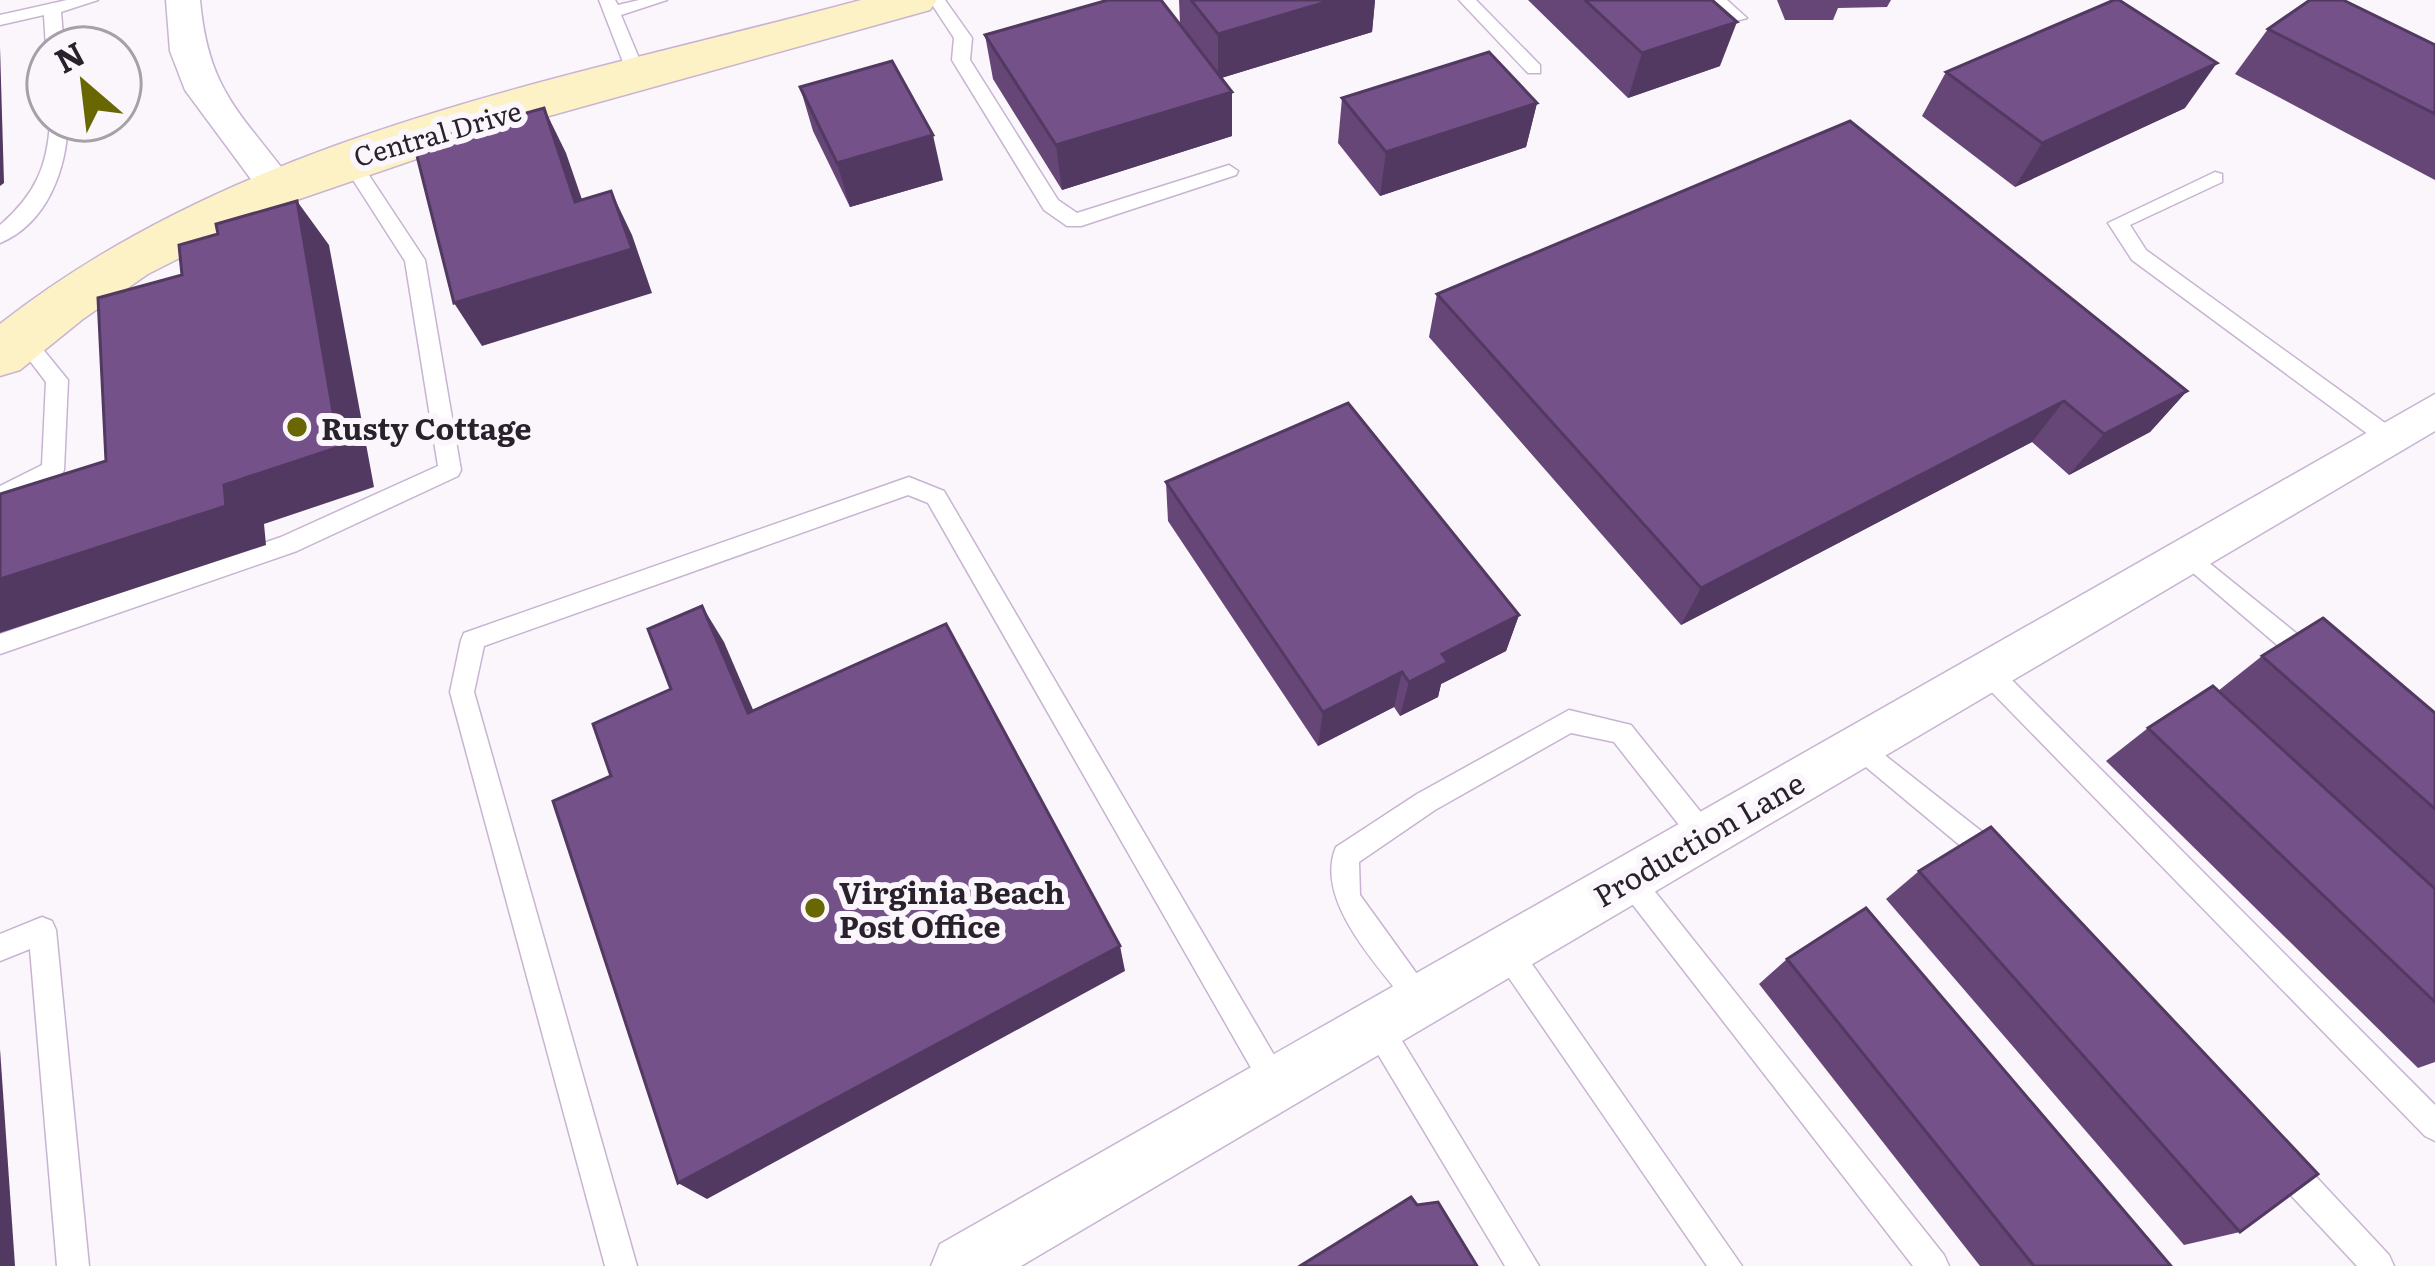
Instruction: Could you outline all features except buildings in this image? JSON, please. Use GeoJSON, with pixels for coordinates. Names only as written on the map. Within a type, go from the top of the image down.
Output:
{"type":"FeatureCollection","features":[{"type":"Feature","properties":{"kind":"street"},"geometry":{"type":"LineString","coordinates":[[183,0],[187,51],[203,90],[275,185]]}},
{"type":"Feature","properties":{"kind":"street","name":"Central Drive"},"geometry":{"type":"LineString","coordinates":[[10,346],[49,311],[126,261],[275,185],[348,158],[914,0]]}},
{"type":"Feature","properties":{"kind":"street","name":"Production Lane"},"geometry":{"type":"LineString","coordinates":[[962,1266],[1033,1248],[1276,1084],[2435,410]]}},
{"type":"Feature","properties":{"kind":"lane"},"geometry":{"type":"LineString","coordinates":[[0,20],[90,0]]}},
{"type":"Feature","properties":{"kind":"lane"},"geometry":{"type":"LineString","coordinates":[[637,75],[609,6],[659,0]]}},
{"type":"Feature","properties":{"kind":"lane"},"geometry":{"type":"LineString","coordinates":[[937,0],[963,38],[961,61],[1051,205],[1074,221],[1228,171]]}},
{"type":"Feature","properties":{"kind":"lane"},"geometry":{"type":"LineString","coordinates":[[1467,0],[1534,69]]}},
{"type":"Feature","properties":{"kind":"lane"},"geometry":{"type":"LineString","coordinates":[[1718,0],[1738,18]]}},
{"type":"Feature","properties":{"kind":"lane"},"geometry":{"type":"LineString","coordinates":[[52,9],[53,24]]}},
{"type":"Feature","properties":{"kind":"lane"},"geometry":{"type":"LineString","coordinates":[[0,236],[39,204],[59,144]]}},
{"type":"Feature","properties":{"kind":"lane"},"geometry":{"type":"LineString","coordinates":[[0,644],[289,544],[450,470],[415,260],[348,158]]}},
{"type":"Feature","properties":{"kind":"lane"},"geometry":{"type":"LineString","coordinates":[[2215,178],[2118,223],[2139,255],[2388,437]]}},
{"type":"Feature","properties":{"kind":"lane"},"geometry":{"type":"LineString","coordinates":[[0,496],[53,470],[57,380],[10,346]]}},
{"type":"Feature","properties":{"kind":"lane"},"geometry":{"type":"LineString","coordinates":[[621,1266],[463,692],[473,640],[909,486],[936,497],[1276,1084]]}},
{"type":"Feature","properties":{"kind":"lane"},"geometry":{"type":"LineString","coordinates":[[2188,554],[2329,675]]}},
{"type":"Feature","properties":{"kind":"lane"},"geometry":{"type":"LineString","coordinates":[[1986,670],[2435,1126]]}},
{"type":"Feature","properties":{"kind":"lane"},"geometry":{"type":"LineString","coordinates":[[1522,1266],[1347,899],[1346,856],[1426,802],[1569,721],[1622,733],[1703,836]]}},
{"type":"Feature","properties":{"kind":"lane"},"geometry":{"type":"LineString","coordinates":[[1858,745],[2010,871]]}},
{"type":"Feature","properties":{"kind":"lane"},"geometry":{"type":"LineString","coordinates":[[1628,878],[1934,1266]]}},
{"type":"Feature","properties":{"kind":"lane"},"geometry":{"type":"LineString","coordinates":[[0,948],[42,930],[73,1266]]}},
{"type":"Feature","properties":{"kind":"lane"},"geometry":{"type":"LineString","coordinates":[[1506,950],[1726,1266]]}},
{"type":"Feature","properties":{"kind":"lane"},"geometry":{"type":"LineString","coordinates":[[2269,1149],[2378,1266]]}},
{"type":"Feature","properties":{"kind":"place","name":"Rusty Cottage"},"geometry":{"type":"Point","coordinates":[297,427]}},
{"type":"Feature","properties":{"kind":"place","name":"Virginia Beach Post Office"},"geometry":{"type":"Point","coordinates":[815,908]}}]}
